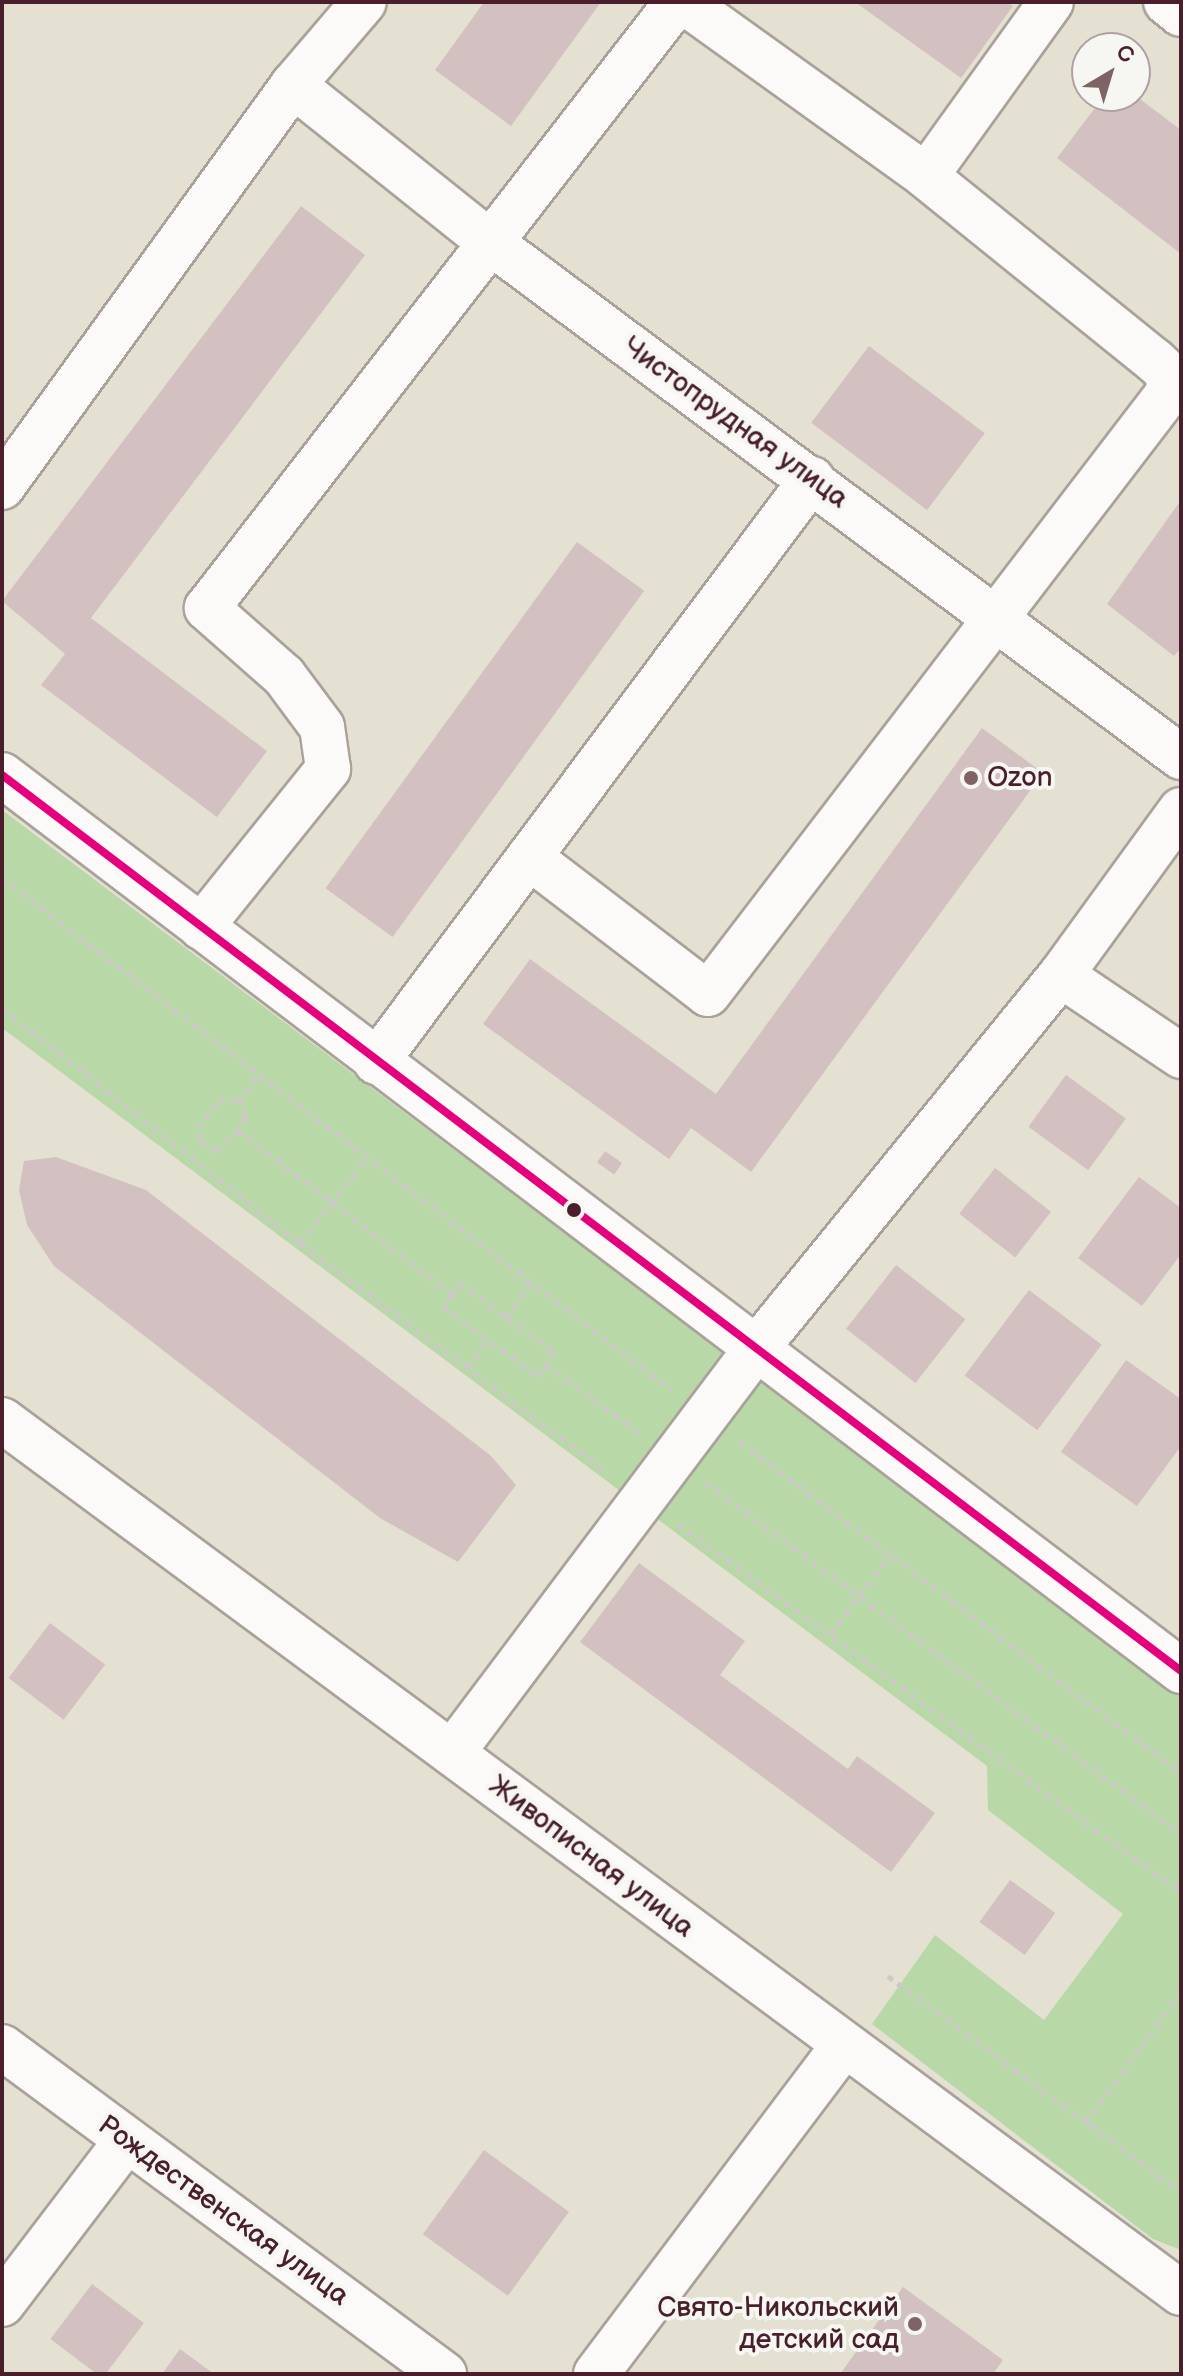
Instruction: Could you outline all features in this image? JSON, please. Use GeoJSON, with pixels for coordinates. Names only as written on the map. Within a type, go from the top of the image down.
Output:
{"type":"FeatureCollection","features":[{"type":"Feature","properties":{"kind":"street"},"geometry":{"type":"LineString","coordinates":[[2,487],[293,85],[364,2]]}},
{"type":"Feature","properties":{"kind":"street"},"geometry":{"type":"LineString","coordinates":[[201,927],[328,769],[322,727],[284,676],[207,608],[677,2]]}},
{"type":"Feature","properties":{"kind":"street"},"geometry":{"type":"LineString","coordinates":[[529,857],[708,994],[1169,392],[1168,373],[926,176],[684,2]]}},
{"type":"Feature","properties":{"kind":"street"},"geometry":{"type":"LineString","coordinates":[[926,176],[1051,2]]}},
{"type":"Feature","properties":{"kind":"street"},"geometry":{"type":"LineString","coordinates":[[1166,2],[1181,14]]}},
{"type":"Feature","properties":{"kind":"street","name":"Чистопрудная улица"},"geometry":{"type":"LineString","coordinates":[[293,85],[490,242],[1181,757]]}},
{"type":"Feature","properties":{"kind":"street"},"geometry":{"type":"LineString","coordinates":[[376,1062],[812,479]]}},
{"type":"Feature","properties":{"kind":"street"},"geometry":{"type":"LineString","coordinates":[[2,775],[1181,1671]]}},
{"type":"Feature","properties":{"kind":"street"},"geometry":{"type":"LineString","coordinates":[[452,1753],[755,1350],[1061,975],[1181,810]]}},
{"type":"Feature","properties":{"kind":"street"},"geometry":{"type":"LineString","coordinates":[[1061,975],[1181,1056]]}},
{"type":"Feature","properties":{"kind":"street","name":"Живописная улица"},"geometry":{"type":"LineString","coordinates":[[2,1420],[843,2046],[1181,2293]]}},
{"type":"Feature","properties":{"kind":"street"},"geometry":{"type":"LineString","coordinates":[[596,2374],[843,2046]]}},
{"type":"Feature","properties":{"kind":"street","name":"Рождественская улица"},"geometry":{"type":"LineString","coordinates":[[2,2047],[444,2374]]}},
{"type":"Feature","properties":{"kind":"street"},"geometry":{"type":"LineString","coordinates":[[2,2304],[127,2140]]}},
{"type":"Feature","properties":{"kind":"path"},"geometry":{"type":"LineString","coordinates":[[2,878],[256,1078],[1181,1773]]}},
{"type":"Feature","properties":{"kind":"path"},"geometry":{"type":"LineString","coordinates":[[2,1008],[300,1243],[1181,1892]]}},
{"type":"Feature","properties":{"kind":"path"},"geometry":{"type":"LineString","coordinates":[[198,1161],[205,1149],[199,1128],[219,1100],[240,1099],[256,1078]]}},
{"type":"Feature","properties":{"kind":"path"},"geometry":{"type":"LineString","coordinates":[[205,1149],[216,1152],[238,1130],[246,1117],[240,1099]]}},
{"type":"Feature","properties":{"kind":"path"},"geometry":{"type":"LineString","coordinates":[[238,1130],[452,1294]]}},
{"type":"Feature","properties":{"kind":"path"},"geometry":{"type":"LineString","coordinates":[[300,1243],[365,1160]]}},
{"type":"Feature","properties":{"kind":"path"},"geometry":{"type":"LineString","coordinates":[[460,1283],[554,1352],[538,1377],[443,1306],[452,1294],[460,1283]]}},
{"type":"Feature","properties":{"kind":"path"},"geometry":{"type":"LineString","coordinates":[[506,1317],[530,1284]]}},
{"type":"Feature","properties":{"kind":"path"},"geometry":{"type":"LineString","coordinates":[[468,1367],[488,1339]]}},
{"type":"Feature","properties":{"kind":"path"},"geometry":{"type":"LineString","coordinates":[[546,1365],[1181,1834]]}},
{"type":"Feature","properties":{"kind":"path"},"geometry":{"type":"LineString","coordinates":[[831,1634],[890,1555]]}},
{"type":"Feature","properties":{"kind":"path"},"geometry":{"type":"LineString","coordinates":[[888,1976],[1181,2192]]}},
{"type":"Feature","properties":{"kind":"path"},"geometry":{"type":"LineString","coordinates":[[1086,2123],[1181,1992]]}},
{"type":"Feature","properties":{"kind":"green space"},"geometry":{"type":"Polygon","coordinates":[[[2,810],[1181,1696],[1181,2250],[1153,2239],[872,2024],[935,1935],[1044,2020],[1123,1914],[988,1810],[987,1766],[2,1028],[2,810]]]}},
{"type":"Feature","properties":{"kind":"building"},"geometry":{"type":"Polygon","coordinates":[[[484,2],[601,2],[511,126],[435,70],[484,2]]]}},
{"type":"Feature","properties":{"kind":"building"},"geometry":{"type":"Polygon","coordinates":[[[855,2],[1007,2],[1013,6],[961,78],[855,2]]]}},
{"type":"Feature","properties":{"kind":"building"},"geometry":{"type":"Polygon","coordinates":[[[1151,107],[1181,130],[1181,254],[1057,158],[1092,112],[1151,112],[1151,107]]]}},
{"type":"Feature","properties":{"kind":"building"},"geometry":{"type":"Polygon","coordinates":[[[301,206],[365,255],[91,618],[267,751],[217,817],[41,685],[65,654],[2,601],[301,206]]]}},
{"type":"Feature","properties":{"kind":"building"},"geometry":{"type":"Polygon","coordinates":[[[869,346],[985,433],[927,510],[811,423],[869,346]]]}},
{"type":"Feature","properties":{"kind":"building"},"geometry":{"type":"Polygon","coordinates":[[[1181,500],[1181,648],[1174,656],[1107,604],[1181,500]]]}},
{"type":"Feature","properties":{"kind":"building"},"geometry":{"type":"Polygon","coordinates":[[[577,542],[644,591],[393,937],[325,888],[577,542]]]}},
{"type":"Feature","properties":{"kind":"building"},"geometry":{"type":"Polygon","coordinates":[[[982,728],[1043,773],[751,1172],[691,1128],[669,1159],[483,1024],[530,959],[716,1094],[982,728]]]}},
{"type":"Feature","properties":{"kind":"building"},"geometry":{"type":"Polygon","coordinates":[[[1066,1075],[1126,1118],[1088,1170],[1028,1127],[1066,1075]]]}},
{"type":"Feature","properties":{"kind":"building"},"geometry":{"type":"Polygon","coordinates":[[[605,1151],[622,1163],[614,1175],[597,1162],[605,1151]]]}},
{"type":"Feature","properties":{"kind":"building"},"geometry":{"type":"Polygon","coordinates":[[[56,1157],[146,1190],[490,1455],[516,1485],[458,1562],[380,1518],[54,1266],[27,1225],[19,1190],[24,1161],[56,1157]]]}},
{"type":"Feature","properties":{"kind":"building"},"geometry":{"type":"Polygon","coordinates":[[[995,1168],[1051,1212],[1015,1257],[959,1214],[995,1168]]]}},
{"type":"Feature","properties":{"kind":"building"},"geometry":{"type":"Polygon","coordinates":[[[1139,1177],[1181,1208],[1181,1254],[1142,1306],[1078,1258],[1139,1177]]]}},
{"type":"Feature","properties":{"kind":"building"},"geometry":{"type":"Polygon","coordinates":[[[896,1265],[965,1319],[915,1383],[846,1329],[896,1265]]]}},
{"type":"Feature","properties":{"kind":"building"},"geometry":{"type":"Polygon","coordinates":[[[1029,1290],[1102,1345],[1037,1430],[965,1375],[1029,1290]]]}},
{"type":"Feature","properties":{"kind":"building"},"geometry":{"type":"Polygon","coordinates":[[[1126,1360],[1181,1399],[1181,1446],[1137,1506],[1061,1452],[1126,1360]]]}},
{"type":"Feature","properties":{"kind":"building"},"geometry":{"type":"Polygon","coordinates":[[[639,1563],[745,1641],[720,1675],[848,1769],[857,1756],[935,1813],[891,1872],[580,1642],[639,1563]]]}},
{"type":"Feature","properties":{"kind":"building"},"geometry":{"type":"Polygon","coordinates":[[[50,1623],[105,1665],[64,1720],[8,1678],[50,1623]]]}},
{"type":"Feature","properties":{"kind":"building"},"geometry":{"type":"Polygon","coordinates":[[[1010,1880],[1055,1913],[1025,1955],[979,1922],[1010,1880]]]}},
{"type":"Feature","properties":{"kind":"building"},"geometry":{"type":"Polygon","coordinates":[[[484,2150],[569,2212],[508,2296],[423,2234],[484,2150]]]}},
{"type":"Feature","properties":{"kind":"building"},"geometry":{"type":"Polygon","coordinates":[[[92,2284],[144,2323],[106,2374],[97,2374],[50,2339],[92,2284]]]}},
{"type":"Feature","properties":{"kind":"building","name":"Свято-Никольский детский сад"},"geometry":{"type":"Polygon","coordinates":[[[903,2287],[1003,2360],[993,2374],[840,2374],[903,2287]]]}},
{"type":"Feature","properties":{"kind":"building"},"geometry":{"type":"Polygon","coordinates":[[[180,2349],[214,2374],[162,2374],[180,2349]]]}},
{"type":"Feature","properties":{"kind":"transit line"},"geometry":{"type":"LineString","coordinates":[[2,775],[1181,1671]]}},
{"type":"Feature","properties":{"kind":"place","name":"Ozon"},"geometry":{"type":"Point","coordinates":[971,778]}},
{"type":"Feature","properties":{"kind":"place","name":"Свято-Никольский детский сад"},"geometry":{"type":"Point","coordinates":[915,2324]}}]}
